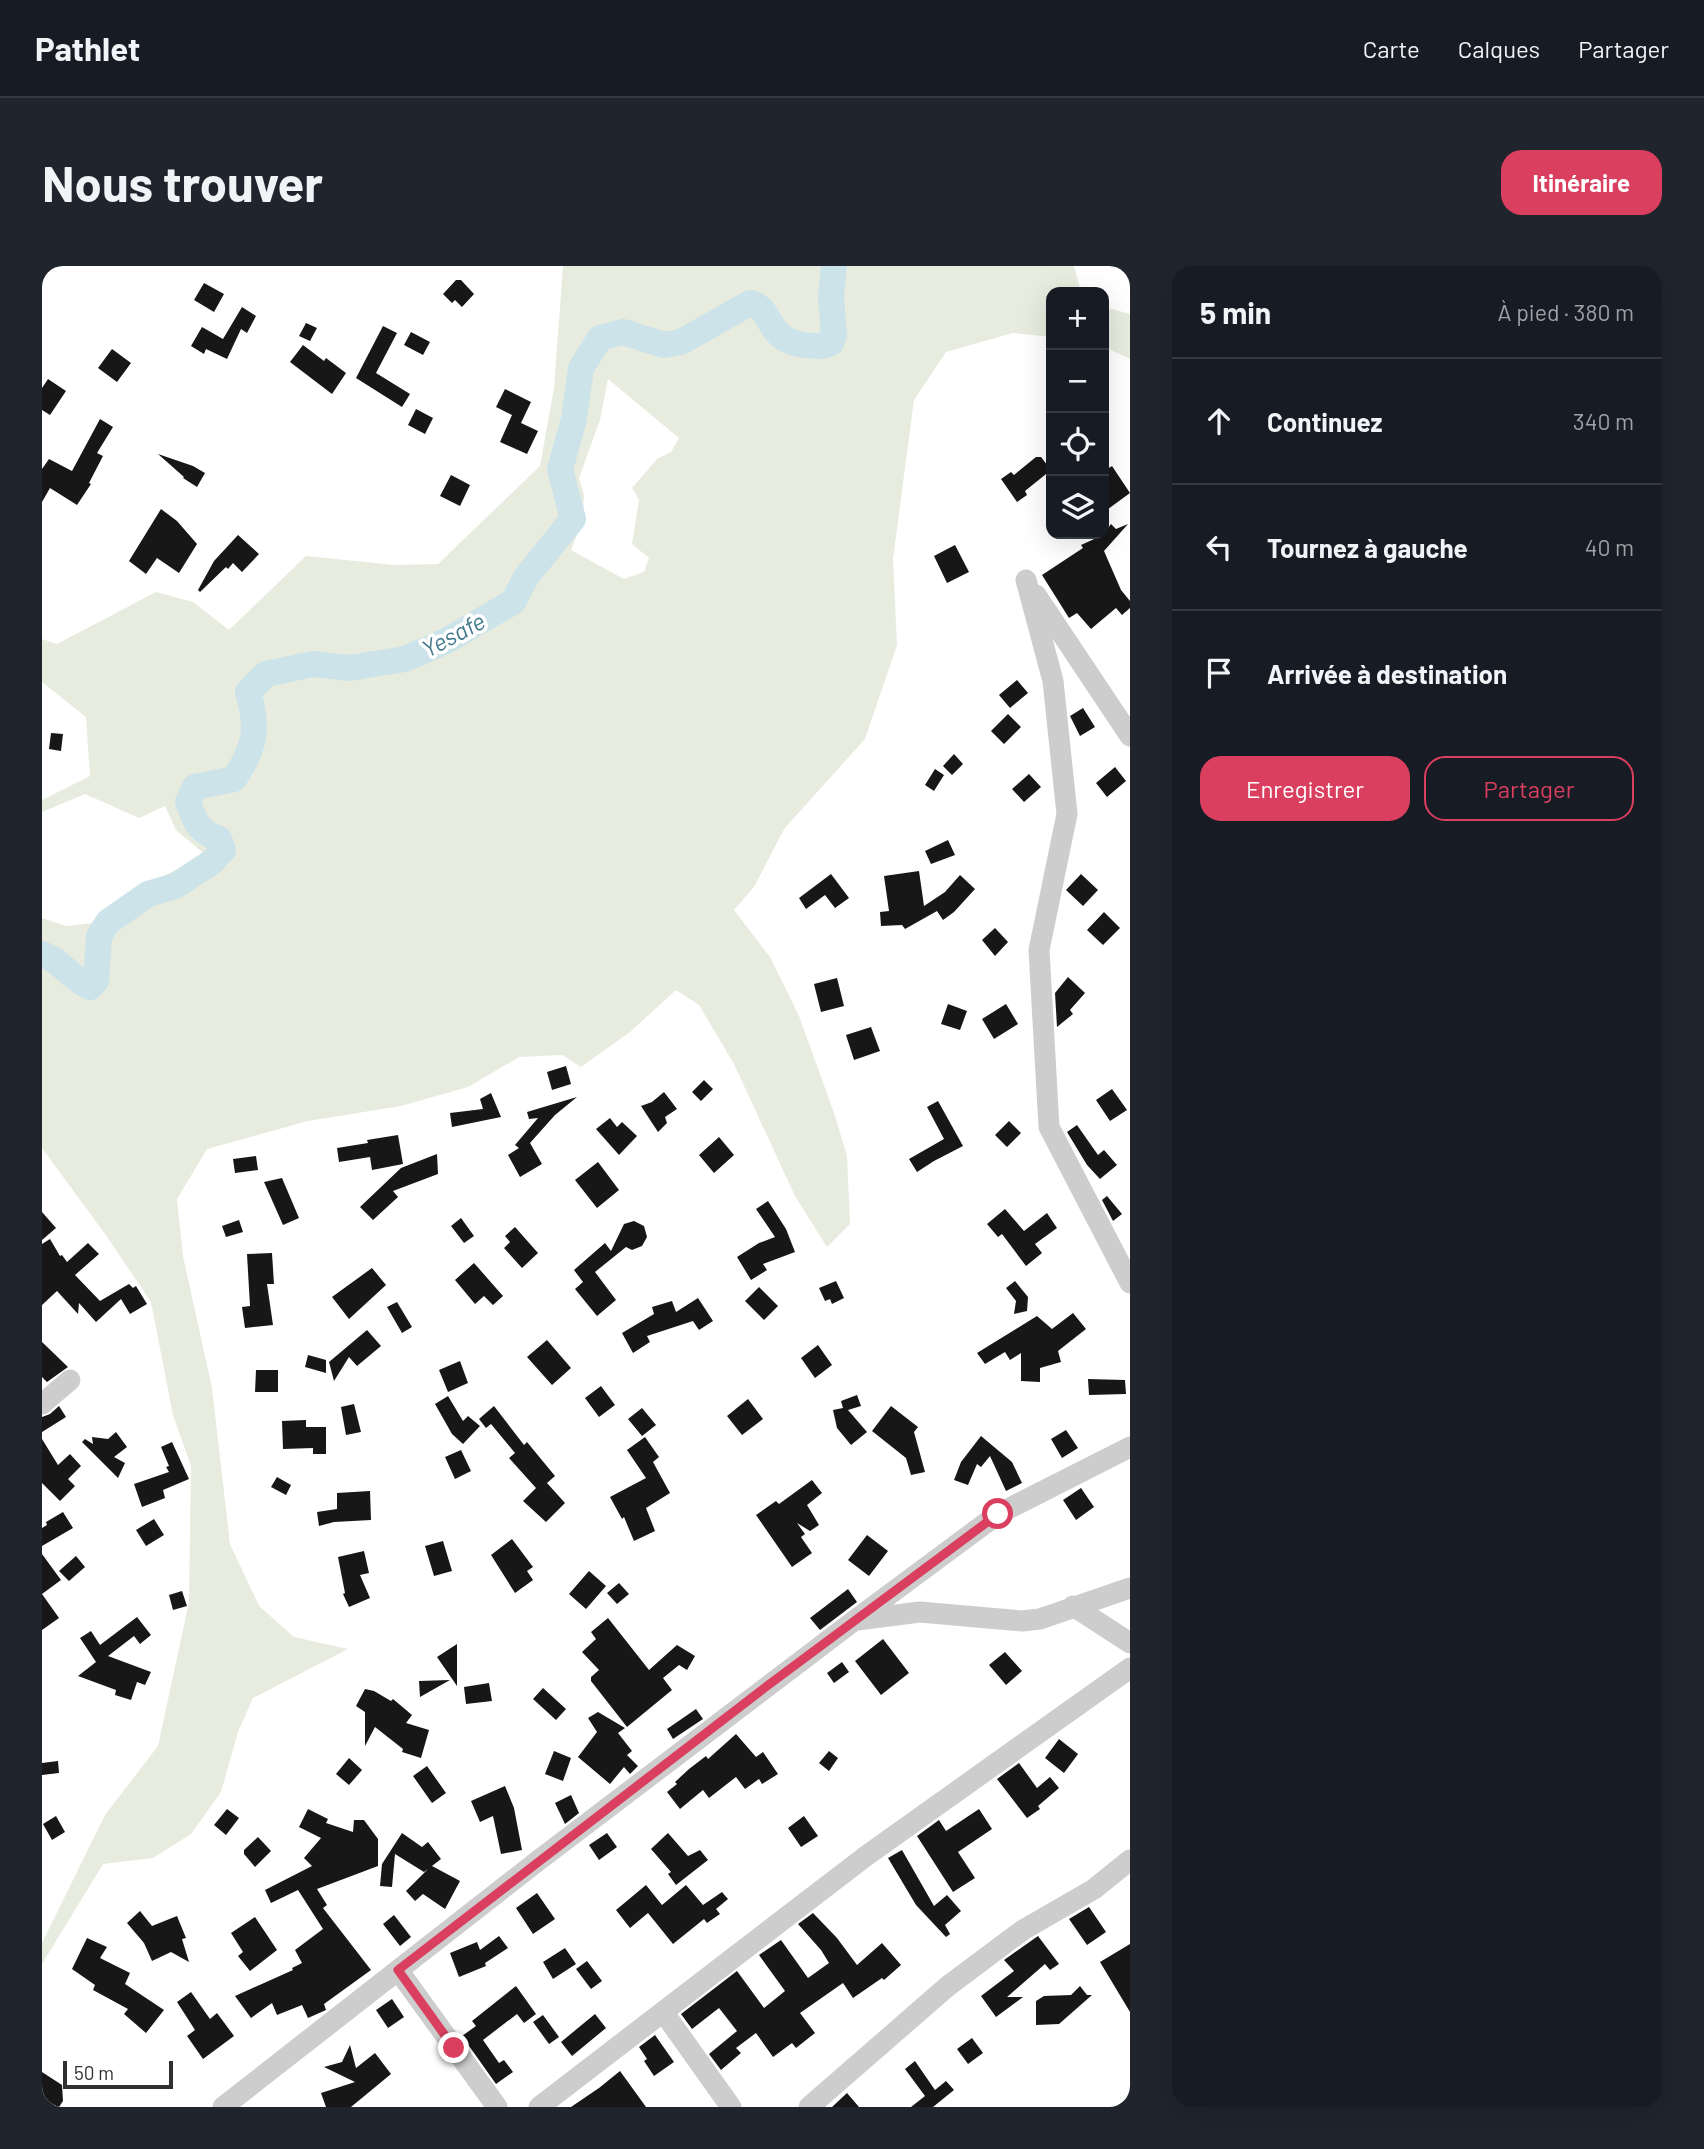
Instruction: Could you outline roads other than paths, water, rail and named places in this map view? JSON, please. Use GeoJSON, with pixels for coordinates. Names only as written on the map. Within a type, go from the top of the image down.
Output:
{"type":"FeatureCollection","features":[{"type":"Feature","properties":{"kind":"street"},"geometry":{"type":"LineString","coordinates":[[1130,736],[1026,580],[1053,681],[1067,814],[1039,950],[1049,1127],[1130,1283]]}},
{"type":"Feature","properties":{"kind":"street"},"geometry":{"type":"LineString","coordinates":[[42,1404],[70,1380]]}},
{"type":"Feature","properties":{"kind":"street"},"geometry":{"type":"LineString","coordinates":[[223,2107],[539,1860],[998,1514],[1130,1447]]}},
{"type":"Feature","properties":{"kind":"street"},"geometry":{"type":"LineString","coordinates":[[855,1620],[920,1612],[1022,1621],[1040,1619],[1130,1588]]}},
{"type":"Feature","properties":{"kind":"street"},"geometry":{"type":"LineString","coordinates":[[1073,1606],[1130,1643]]}},
{"type":"Feature","properties":{"kind":"street"},"geometry":{"type":"LineString","coordinates":[[539,2107],[866,1856],[1130,1668]]}},
{"type":"Feature","properties":{"kind":"street"},"geometry":{"type":"LineString","coordinates":[[809,2107],[947,1986],[1023,1930],[1094,1889],[1130,1860]]}},
{"type":"Feature","properties":{"kind":"street"},"geometry":{"type":"LineString","coordinates":[[398,1970],[497,2107]]}},
{"type":"Feature","properties":{"kind":"street"},"geometry":{"type":"LineString","coordinates":[[664,2013],[731,2107]]}},
{"type":"Feature","properties":{"kind":"waterway","name":"Yesafe"},"geometry":{"type":"LineString","coordinates":[[42,954],[90,987],[96,981],[99,936],[108,922],[148,894],[175,886],[212,862],[223,850],[219,839],[206,833],[199,825],[188,802],[195,787],[234,779],[241,768],[251,747],[254,727],[248,692],[266,674],[313,664],[349,668],[405,659],[446,641],[513,602],[526,577],[573,519],[560,469],[574,419],[581,368],[600,338],[623,332],[664,345],[681,342],[750,303],[758,306],[775,331],[791,342],[811,346],[828,344],[834,335],[831,297],[834,266]]}}]}
